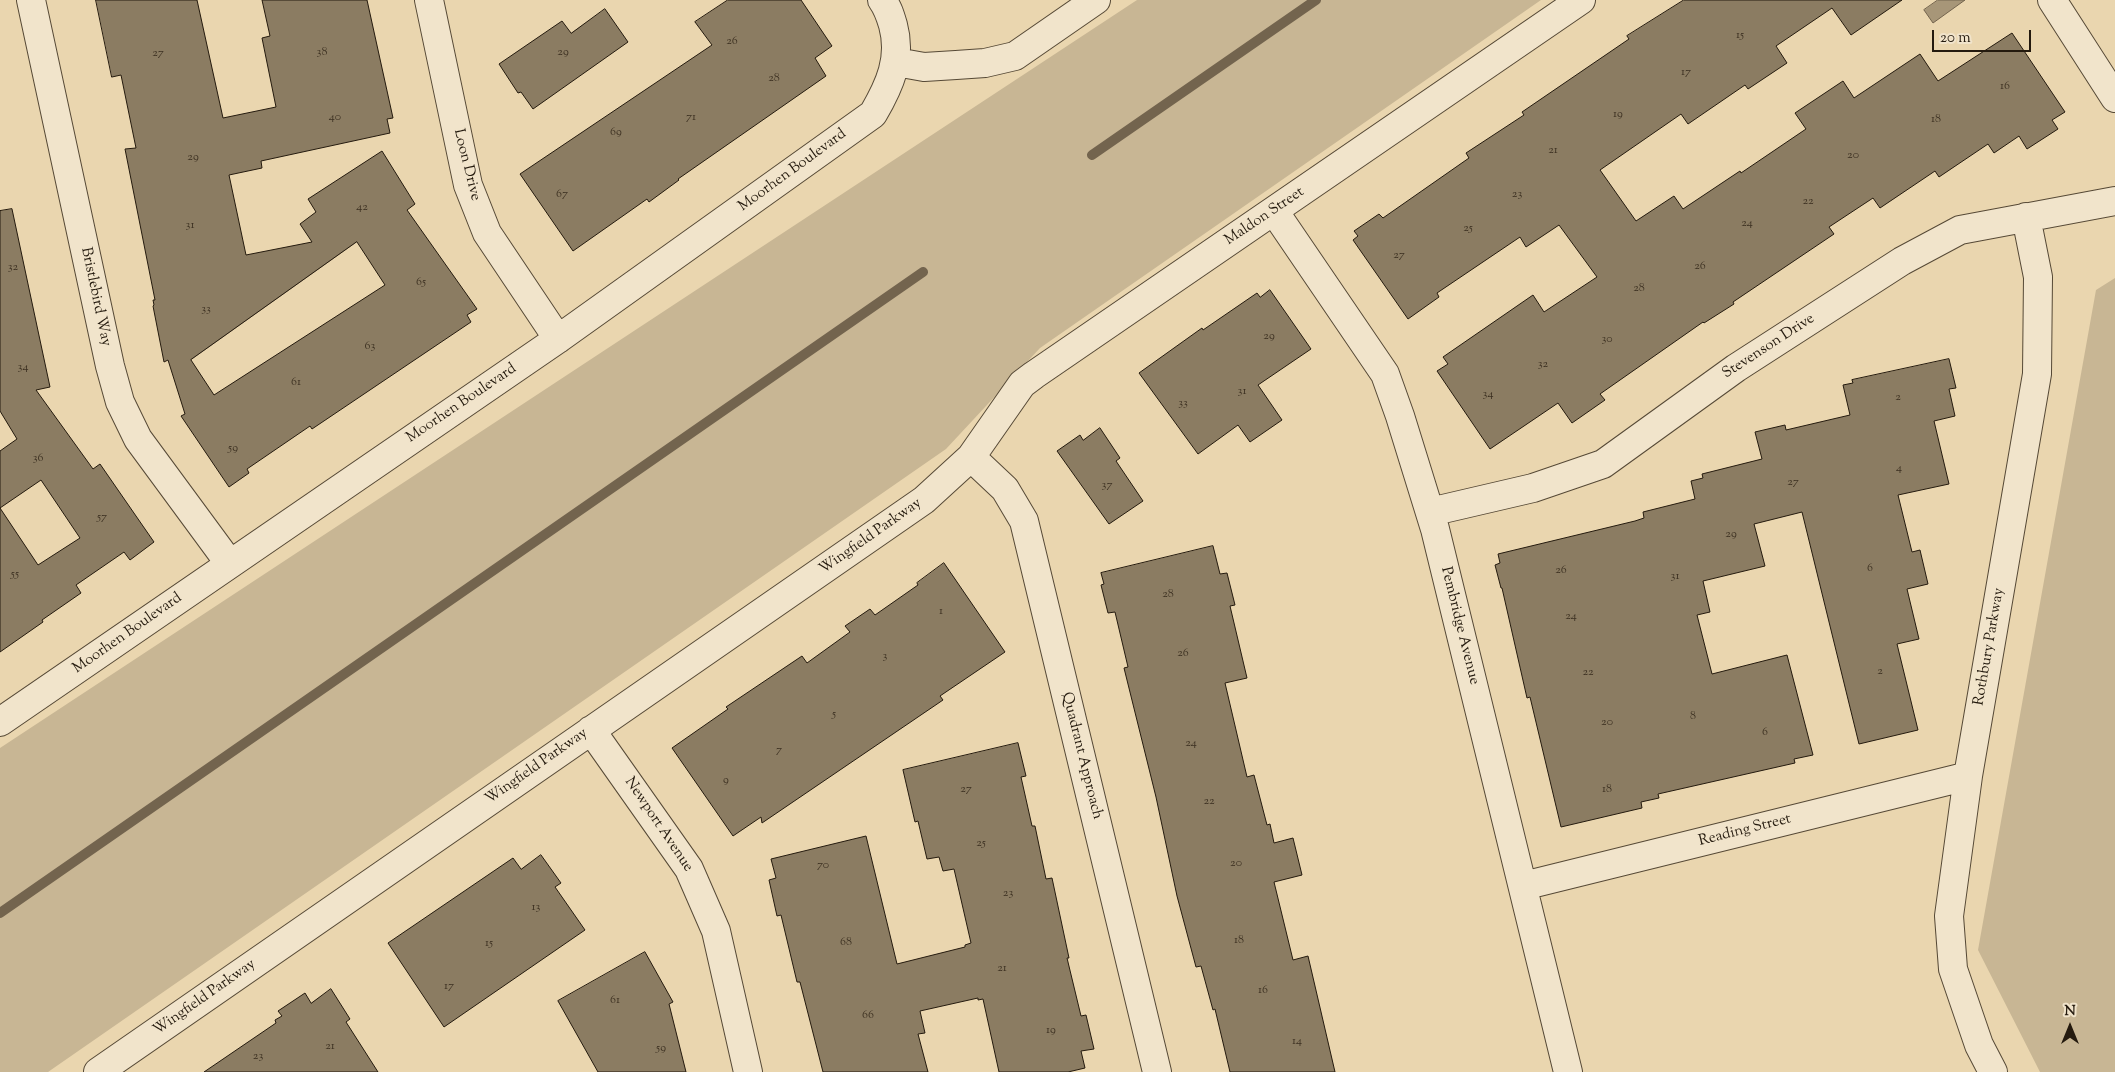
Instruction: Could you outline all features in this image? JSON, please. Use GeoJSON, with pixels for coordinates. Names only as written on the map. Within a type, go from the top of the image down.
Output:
{"type":"FeatureCollection","features":[{"type":"Feature","properties":{"kind":"street","name":"Bristlebird Way"},"geometry":{"type":"LineString","coordinates":[[31,0],[110,366],[120,402],[138,439],[230,564]]}},
{"type":"Feature","properties":{"kind":"street","name":"Loon Drive"},"geometry":{"type":"LineString","coordinates":[[429,0],[471,193],[487,233],[558,339]]}},
{"type":"Feature","properties":{"kind":"street","name":"Moorhen Boulevard"},"geometry":{"type":"LineString","coordinates":[[0,722],[558,339],[873,114],[888,89],[896,62],[895,35],[888,7],[882,0]]}},
{"type":"Feature","properties":{"kind":"street"},"geometry":{"type":"LineString","coordinates":[[896,62],[924,66],[956,65],[985,63],[1014,56],[1096,0]]}},
{"type":"Feature","properties":{"kind":"street","name":"Maldon Street"},"geometry":{"type":"LineString","coordinates":[[972,457],[1022,384],[1581,0]]}},
{"type":"Feature","properties":{"kind":"street"},"geometry":{"type":"LineString","coordinates":[[2052,0],[2115,98]]}},
{"type":"Feature","properties":{"kind":"street","name":"Stevenson Drive"},"geometry":{"type":"LineString","coordinates":[[1430,512],[1533,488],[1603,464],[1736,368],[1902,261],[1960,230],[2115,201]]}},
{"type":"Feature","properties":{"kind":"street","name":"Pembridge Avenue"},"geometry":{"type":"LineString","coordinates":[[1274,211],[1384,374],[1400,416],[1430,512],[1568,1072]]}},
{"type":"Feature","properties":{"kind":"street","name":"Rothbury Parkway"},"geometry":{"type":"LineString","coordinates":[[1993,1072],[1979,1045],[1952,969],[1949,916],[1968,776],[2037,374],[2038,277],[2026,217]]}},
{"type":"Feature","properties":{"kind":"street","name":"Wingfield Parkway"},"geometry":{"type":"LineString","coordinates":[[98,1072],[924,500],[972,457]]}},
{"type":"Feature","properties":{"kind":"street","name":"Quadrant Approach"},"geometry":{"type":"LineString","coordinates":[[972,457],[1004,489],[1024,521],[1157,1072]]}},
{"type":"Feature","properties":{"kind":"street","name":"Newport Avenue"},"geometry":{"type":"LineString","coordinates":[[592,730],[689,869],[716,931],[748,1072]]}},
{"type":"Feature","properties":{"kind":"street","name":"Reading Street"},"geometry":{"type":"LineString","coordinates":[[1523,886],[1968,776]]}},
{"type":"Feature","properties":{"kind":"shaded area"},"geometry":{"type":"Polygon","coordinates":[[[1137,0],[1541,0],[1040,348],[946,449],[48,1072],[0,1072],[0,748],[1137,0]]]}},
{"type":"Feature","properties":{"kind":"shaded area"},"geometry":{"type":"Polygon","coordinates":[[[1938,0],[1965,0],[1933,23],[1924,10],[1938,0]]]}},
{"type":"Feature","properties":{"kind":"shaded area"},"geometry":{"type":"Polygon","coordinates":[[[2115,278],[2115,1072],[2040,1072],[1978,950],[2096,290],[2115,278]]]}},
{"type":"Feature","properties":{"kind":"building"},"geometry":{"type":"Polygon","coordinates":[[[96,0],[197,0],[223,118],[276,107],[262,38],[270,36],[262,0],[367,0],[393,118],[387,119],[390,133],[261,161],[262,168],[229,175],[246,255],[312,242],[300,224],[316,212],[308,199],[382,151],[415,204],[407,210],[477,309],[467,315],[471,322],[312,429],[310,426],[247,469],[249,473],[229,487],[181,416],[185,414],[168,360],[164,362],[153,306],[153,300],[155,300],[125,149],[136,148],[121,75],[112,77],[96,0]],[[357,242],[191,360],[214,395],[385,285],[357,242]]]}},
{"type":"Feature","properties":{"kind":"building"},"geometry":{"type":"Polygon","coordinates":[[[728,0],[801,0],[832,46],[815,58],[826,76],[678,179],[649,202],[647,199],[573,251],[520,174],[712,45],[695,22],[728,0]]]}},
{"type":"Feature","properties":{"kind":"building"},"geometry":{"type":"Polygon","coordinates":[[[1684,0],[1902,0],[1851,35],[1832,8],[1776,46],[1787,63],[1748,89],[1745,85],[1688,124],[1681,114],[1600,170],[1636,221],[1674,196],[1683,209],[1740,171],[1741,173],[1806,129],[1795,113],[1843,81],[1854,98],[1920,54],[1938,81],[2012,33],[2065,112],[2052,120],[2058,129],[2027,149],[2019,136],[1994,153],[1988,144],[1939,177],[1935,171],[1880,208],[1873,198],[1829,227],[1834,234],[1600,394],[1605,400],[1572,423],[1558,403],[1490,449],[1437,371],[1448,364],[1443,357],[1533,295],[1544,312],[1597,277],[1559,225],[1526,247],[1520,237],[1437,293],[1439,297],[1408,319],[1353,240],[1358,236],[1354,231],[1379,214],[1383,218],[1469,158],[1466,153],[1524,115],[1522,112],[1629,39],[1627,36],[1684,0]]]}},
{"type":"Feature","properties":{"kind":"building"},"geometry":{"type":"Polygon","coordinates":[[[605,9],[628,42],[533,109],[521,92],[518,93],[499,64],[562,21],[571,33],[605,9]]]}},
{"type":"Feature","properties":{"kind":"building"},"geometry":{"type":"Polygon","coordinates":[[[12,209],[50,387],[36,390],[93,469],[100,464],[154,542],[130,560],[124,552],[76,585],[81,593],[0,652],[0,451],[17,439],[0,411],[0,211],[12,209]],[[41,480],[0,508],[38,565],[80,538],[41,480]]]}},
{"type":"Feature","properties":{"kind":"building"},"geometry":{"type":"Polygon","coordinates":[[[1270,290],[1311,349],[1258,385],[1282,420],[1250,442],[1238,425],[1198,454],[1139,373],[1202,328],[1203,330],[1257,293],[1260,297],[1270,290]]]}},
{"type":"Feature","properties":{"kind":"building"},"geometry":{"type":"Polygon","coordinates":[[[1949,359],[1956,388],[1949,389],[1955,416],[1934,421],[1949,484],[1898,495],[1912,552],[1920,550],[1928,584],[1907,589],[1919,639],[1897,644],[1918,730],[1859,744],[1802,512],[1754,524],[1765,566],[1703,581],[1710,612],[1697,615],[1712,674],[1787,655],[1813,755],[1794,759],[1795,763],[1658,794],[1659,798],[1641,802],[1642,808],[1561,827],[1530,697],[1527,698],[1495,565],[1500,563],[1498,554],[1635,521],[1644,518],[1643,512],[1695,499],[1691,481],[1703,478],[1702,474],[1762,459],[1755,432],[1785,425],[1786,430],[1850,415],[1843,385],[1853,383],[1852,380],[1949,359]]]}},
{"type":"Feature","properties":{"kind":"building"},"geometry":{"type":"Polygon","coordinates":[[[1100,428],[1120,458],[1116,461],[1143,501],[1109,524],[1057,451],[1080,435],[1083,440],[1100,428]]]}},
{"type":"Feature","properties":{"kind":"building"},"geometry":{"type":"Polygon","coordinates":[[[1213,546],[1220,574],[1227,573],[1235,605],[1230,606],[1247,678],[1225,683],[1247,777],[1254,775],[1267,825],[1270,824],[1274,843],[1293,838],[1302,875],[1274,882],[1293,960],[1308,956],[1335,1072],[1230,1072],[1215,1009],[1213,1010],[1201,966],[1196,967],[1177,896],[1156,797],[1124,668],[1128,667],[1115,612],[1108,613],[1101,585],[1104,584],[1101,573],[1213,546]]]}},
{"type":"Feature","properties":{"kind":"building"},"geometry":{"type":"Polygon","coordinates":[[[944,563],[1005,652],[940,696],[943,700],[762,823],[761,817],[733,836],[672,748],[728,709],[726,707],[802,656],[807,663],[850,632],[845,626],[870,609],[875,615],[918,585],[917,583],[944,563]]]}},
{"type":"Feature","properties":{"kind":"building"},"geometry":{"type":"Polygon","coordinates":[[[1018,743],[1026,776],[1021,777],[1032,826],[1035,826],[1046,879],[1052,878],[1069,958],[1067,958],[1081,1016],[1086,1015],[1094,1049],[1081,1051],[1085,1068],[1068,1072],[999,1072],[983,999],[978,1000],[978,998],[920,1011],[925,1033],[918,1034],[928,1072],[823,1072],[800,982],[797,982],[781,915],[777,916],[769,880],[776,878],[771,859],[866,836],[897,964],[965,947],[965,945],[971,943],[954,869],[943,871],[939,857],[927,859],[918,821],[915,822],[903,770],[1018,743]]]}},
{"type":"Feature","properties":{"kind":"building"},"geometry":{"type":"Polygon","coordinates":[[[541,855],[561,883],[555,887],[585,930],[444,1027],[388,943],[513,858],[521,869],[541,855]]]}},
{"type":"Feature","properties":{"kind":"building"},"geometry":{"type":"Polygon","coordinates":[[[645,952],[673,1002],[669,1004],[686,1072],[598,1072],[558,1001],[645,952]]]}},
{"type":"Feature","properties":{"kind":"building"},"geometry":{"type":"Polygon","coordinates":[[[331,989],[350,1019],[346,1022],[378,1072],[204,1072],[276,1023],[275,1020],[282,1016],[278,1011],[305,993],[311,1003],[331,989]]]}},
{"type":"Feature","properties":{"kind":"waterway"},"geometry":{"type":"LineString","coordinates":[[1092,155],[1316,0]]}},
{"type":"Feature","properties":{"kind":"waterway"},"geometry":{"type":"LineString","coordinates":[[0,913],[923,272]]}}]}
